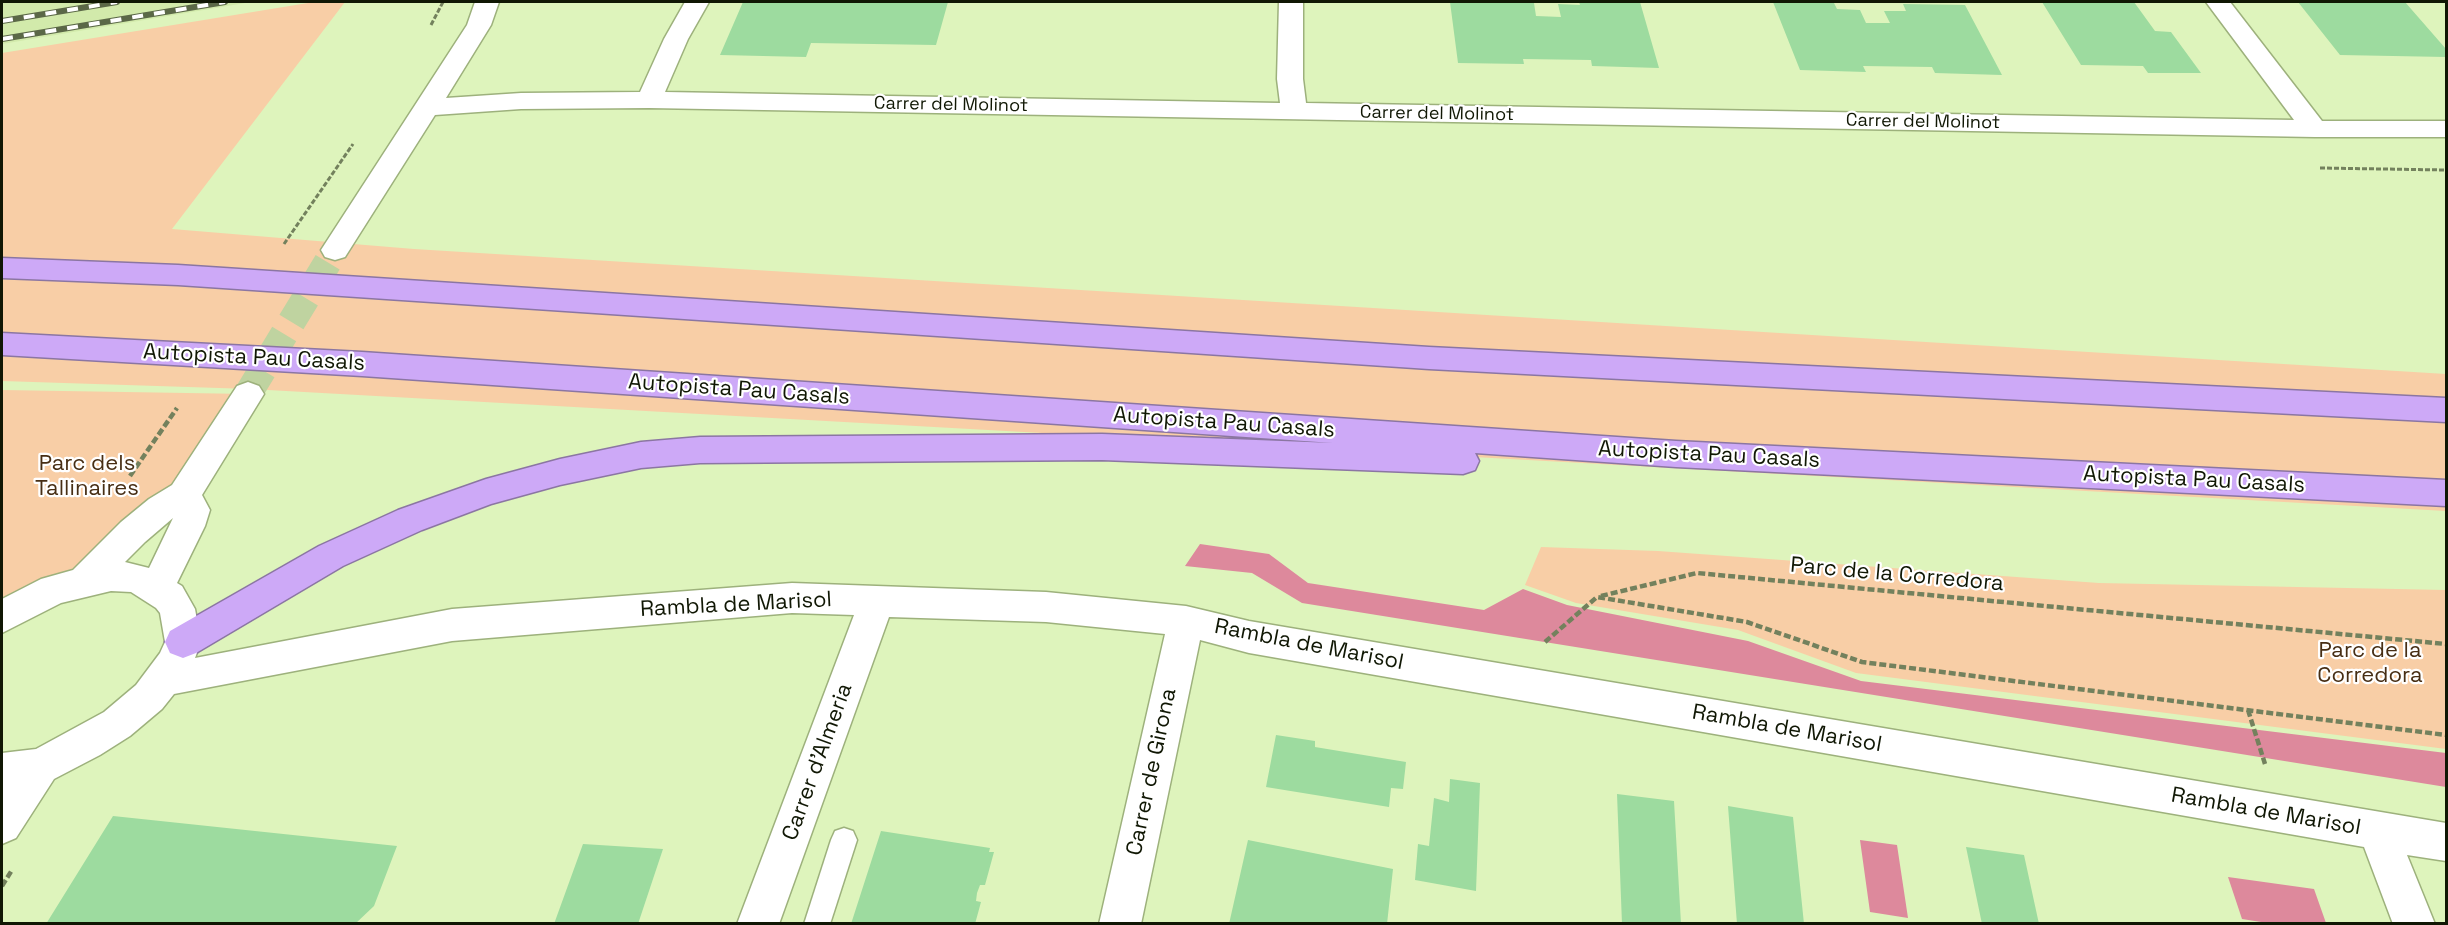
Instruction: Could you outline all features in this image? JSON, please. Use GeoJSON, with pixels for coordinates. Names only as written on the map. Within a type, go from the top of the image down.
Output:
{"type":"FeatureCollection","features":[{"type":"Feature","properties":{"kind":"highway"},"geometry":{"type":"LineString","coordinates":[[2,268],[178,275],[1429,358],[2446,410]]}},
{"type":"Feature","properties":{"kind":"highway","name":"Autopista Pau Casals"},"geometry":{"type":"LineString","coordinates":[[2,344],[350,363],[1664,453],[2446,493]]}},
{"type":"Feature","properties":{"kind":"highway"},"geometry":{"type":"LineString","coordinates":[[183,642],[331,556],[410,520],[486,492],[560,472],[641,455],[700,450],[1102,447],[1727,471],[1993,471]]}},
{"type":"Feature","properties":{"kind":"street"},"geometry":{"type":"LineString","coordinates":[[335,250],[428,107],[478,25],[487,2]]}},
{"type":"Feature","properties":{"kind":"street"},"geometry":{"type":"LineString","coordinates":[[649,100],[676,39],[698,2]]}},
{"type":"Feature","properties":{"kind":"street"},"geometry":{"type":"LineString","coordinates":[[1291,2],[1290,80],[1294,112]]}},
{"type":"Feature","properties":{"kind":"street"},"geometry":{"type":"LineString","coordinates":[[2218,2],[2315,129]]}},
{"type":"Feature","properties":{"kind":"street","name":"Carrer del Molinot"},"geometry":{"type":"LineString","coordinates":[[428,107],[521,101],[649,100],[2315,129],[2446,129]]}},
{"type":"Feature","properties":{"kind":"street"},"geometry":{"type":"LineString","coordinates":[[86,580],[133,532],[161,509],[184,495],[248,394]]}},
{"type":"Feature","properties":{"kind":"street"},"geometry":{"type":"LineString","coordinates":[[157,588],[188,526],[193,510],[184,495]]}},
{"type":"Feature","properties":{"kind":"street"},"geometry":{"type":"LineString","coordinates":[[2,618],[22,605],[54,590],[86,580],[111,576],[135,578],[157,588],[169,597],[177,609],[183,642],[175,662],[163,680],[149,697],[117,724],[86,743],[40,766],[2,771]]}},
{"type":"Feature","properties":{"kind":"street","name":"Rambla de Marisol"},"geometry":{"type":"LineString","coordinates":[[163,680],[452,625],[792,598],[1046,607],[1186,621],[1249,637],[2446,843]]}},
{"type":"Feature","properties":{"kind":"street","name":"Carrer d'Almeria"},"geometry":{"type":"LineString","coordinates":[[758,924],[877,601]]}},
{"type":"Feature","properties":{"kind":"street","name":"Carrer de Girona"},"geometry":{"type":"LineString","coordinates":[[1120,924],[1186,621]]}},
{"type":"Feature","properties":{"kind":"street"},"geometry":{"type":"LineString","coordinates":[[2,825],[40,766]]}},
{"type":"Feature","properties":{"kind":"street"},"geometry":{"type":"LineString","coordinates":[[2378,831],[2414,924]]}},
{"type":"Feature","properties":{"kind":"lane"},"geometry":{"type":"LineString","coordinates":[[817,924],[844,840]]}},
{"type":"Feature","properties":{"kind":"path"},"geometry":{"type":"LineString","coordinates":[[429,27],[443,2]]}},
{"type":"Feature","properties":{"kind":"path"},"geometry":{"type":"LineString","coordinates":[[284,244],[354,143]]}},
{"type":"Feature","properties":{"kind":"path","name":"Parc de la Corredora"},"geometry":{"type":"LineString","coordinates":[[1540,646],[1597,597],[1697,573],[2446,644]]}},
{"type":"Feature","properties":{"kind":"path"},"geometry":{"type":"LineString","coordinates":[[1597,597],[1747,622],[1862,662],[2446,735]]}},
{"type":"Feature","properties":{"kind":"path"},"geometry":{"type":"LineString","coordinates":[[2248,710],[2264,759]]}},
{"type":"Feature","properties":{"kind":"shaded area"},"geometry":{"type":"Polygon","coordinates":[[[251,2],[2,44],[2,3],[251,2]]]}},
{"type":"Feature","properties":{"kind":"shaded area"},"geometry":{"type":"Polygon","coordinates":[[[1200,544],[1269,554],[1308,583],[1484,610],[1523,589],[1567,605],[1748,641],[1861,681],[2446,753],[2446,787],[1302,603],[1252,573],[1185,566],[1200,544]]]}},
{"type":"Feature","properties":{"kind":"shaded area"},"geometry":{"type":"Polygon","coordinates":[[[1860,840],[1897,845],[1908,918],[1870,912],[1860,840]]]}},
{"type":"Feature","properties":{"kind":"shaded area"},"geometry":{"type":"Polygon","coordinates":[[[2228,877],[2314,889],[2326,923],[2274,924],[2242,919],[2228,877]]]}},
{"type":"Feature","properties":{"kind":"green space"},"geometry":{"type":"Polygon","coordinates":[[[314,2],[345,2],[172,229],[414,249],[2446,374],[2446,511],[250,389],[2,381],[2,53],[314,2]]]}},
{"type":"Feature","properties":{"kind":"green space","name":"Parc dels Tallinaires"},"geometry":{"type":"Polygon","coordinates":[[[2,390],[248,394],[143,545],[22,605],[2,618],[2,390]]]}},
{"type":"Feature","properties":{"kind":"green space","name":"Parc de la Corredora"},"geometry":{"type":"Polygon","coordinates":[[[1541,547],[1658,551],[2099,583],[2446,590],[2446,749],[1856,673],[1738,630],[1576,603],[1525,585],[1541,547]]]}},
{"type":"Feature","properties":{"kind":"building"},"geometry":{"type":"Polygon","coordinates":[[[743,2],[948,2],[936,45],[811,43],[806,57],[720,55],[743,2]]]}},
{"type":"Feature","properties":{"kind":"building"},"geometry":{"type":"Polygon","coordinates":[[[1450,2],[1534,3],[1536,16],[1561,17],[1558,4],[1640,2],[1659,68],[1592,66],[1591,60],[1523,59],[1524,64],[1458,63],[1450,2]]]}},
{"type":"Feature","properties":{"kind":"building"},"geometry":{"type":"Polygon","coordinates":[[[1773,2],[1834,3],[1837,9],[1860,10],[1866,23],[1890,23],[1884,11],[1906,11],[1903,4],[1965,5],[2002,75],[1935,73],[1932,67],[1863,66],[1866,72],[1800,70],[1773,2]]]}},
{"type":"Feature","properties":{"kind":"building"},"geometry":{"type":"Polygon","coordinates":[[[2042,2],[2134,2],[2155,31],[2171,32],[2201,73],[2148,73],[2143,66],[2081,65],[2042,2]]]}},
{"type":"Feature","properties":{"kind":"building"},"geometry":{"type":"Polygon","coordinates":[[[2298,2],[2405,2],[2446,49],[2446,57],[2340,55],[2298,2]]]}},
{"type":"Feature","properties":{"kind":"building"},"geometry":{"type":"Polygon","coordinates":[[[1276,735],[1315,741],[1315,747],[1406,762],[1403,789],[1391,788],[1389,807],[1266,787],[1276,735]]]}},
{"type":"Feature","properties":{"kind":"building"},"geometry":{"type":"Polygon","coordinates":[[[1450,779],[1480,783],[1476,891],[1415,880],[1418,844],[1429,846],[1434,798],[1449,802],[1450,779]]]}},
{"type":"Feature","properties":{"kind":"building"},"geometry":{"type":"Polygon","coordinates":[[[1617,794],[1674,801],[1681,924],[1622,924],[1617,794]]]}},
{"type":"Feature","properties":{"kind":"building"},"geometry":{"type":"Polygon","coordinates":[[[1728,806],[1793,817],[1804,924],[1737,924],[1728,806]]]}},
{"type":"Feature","properties":{"kind":"building"},"geometry":{"type":"Polygon","coordinates":[[[113,816],[397,846],[374,906],[355,924],[46,924],[113,816]]]}},
{"type":"Feature","properties":{"kind":"building"},"geometry":{"type":"Polygon","coordinates":[[[881,831],[990,848],[989,852],[994,852],[985,885],[980,885],[977,893],[976,901],[981,902],[975,924],[851,924],[881,831]]]}},
{"type":"Feature","properties":{"kind":"building"},"geometry":{"type":"Polygon","coordinates":[[[1248,840],[1393,869],[1387,924],[1229,924],[1248,840]]]}},
{"type":"Feature","properties":{"kind":"building"},"geometry":{"type":"Polygon","coordinates":[[[583,844],[663,849],[638,924],[554,924],[583,844]]]}},
{"type":"Feature","properties":{"kind":"building"},"geometry":{"type":"Polygon","coordinates":[[[1966,847],[2024,855],[2039,924],[1982,924],[1966,847]]]}},
{"type":"Feature","properties":{"kind":"tunnel"},"geometry":{"type":"LineString","coordinates":[[248,394],[335,250]]}},
{"type":"Feature","properties":{"kind":"railway"},"geometry":{"type":"LineString","coordinates":[[2,21],[117,2]]}},
{"type":"Feature","properties":{"kind":"railway"},"geometry":{"type":"LineString","coordinates":[[2,39],[225,2]]}}]}
